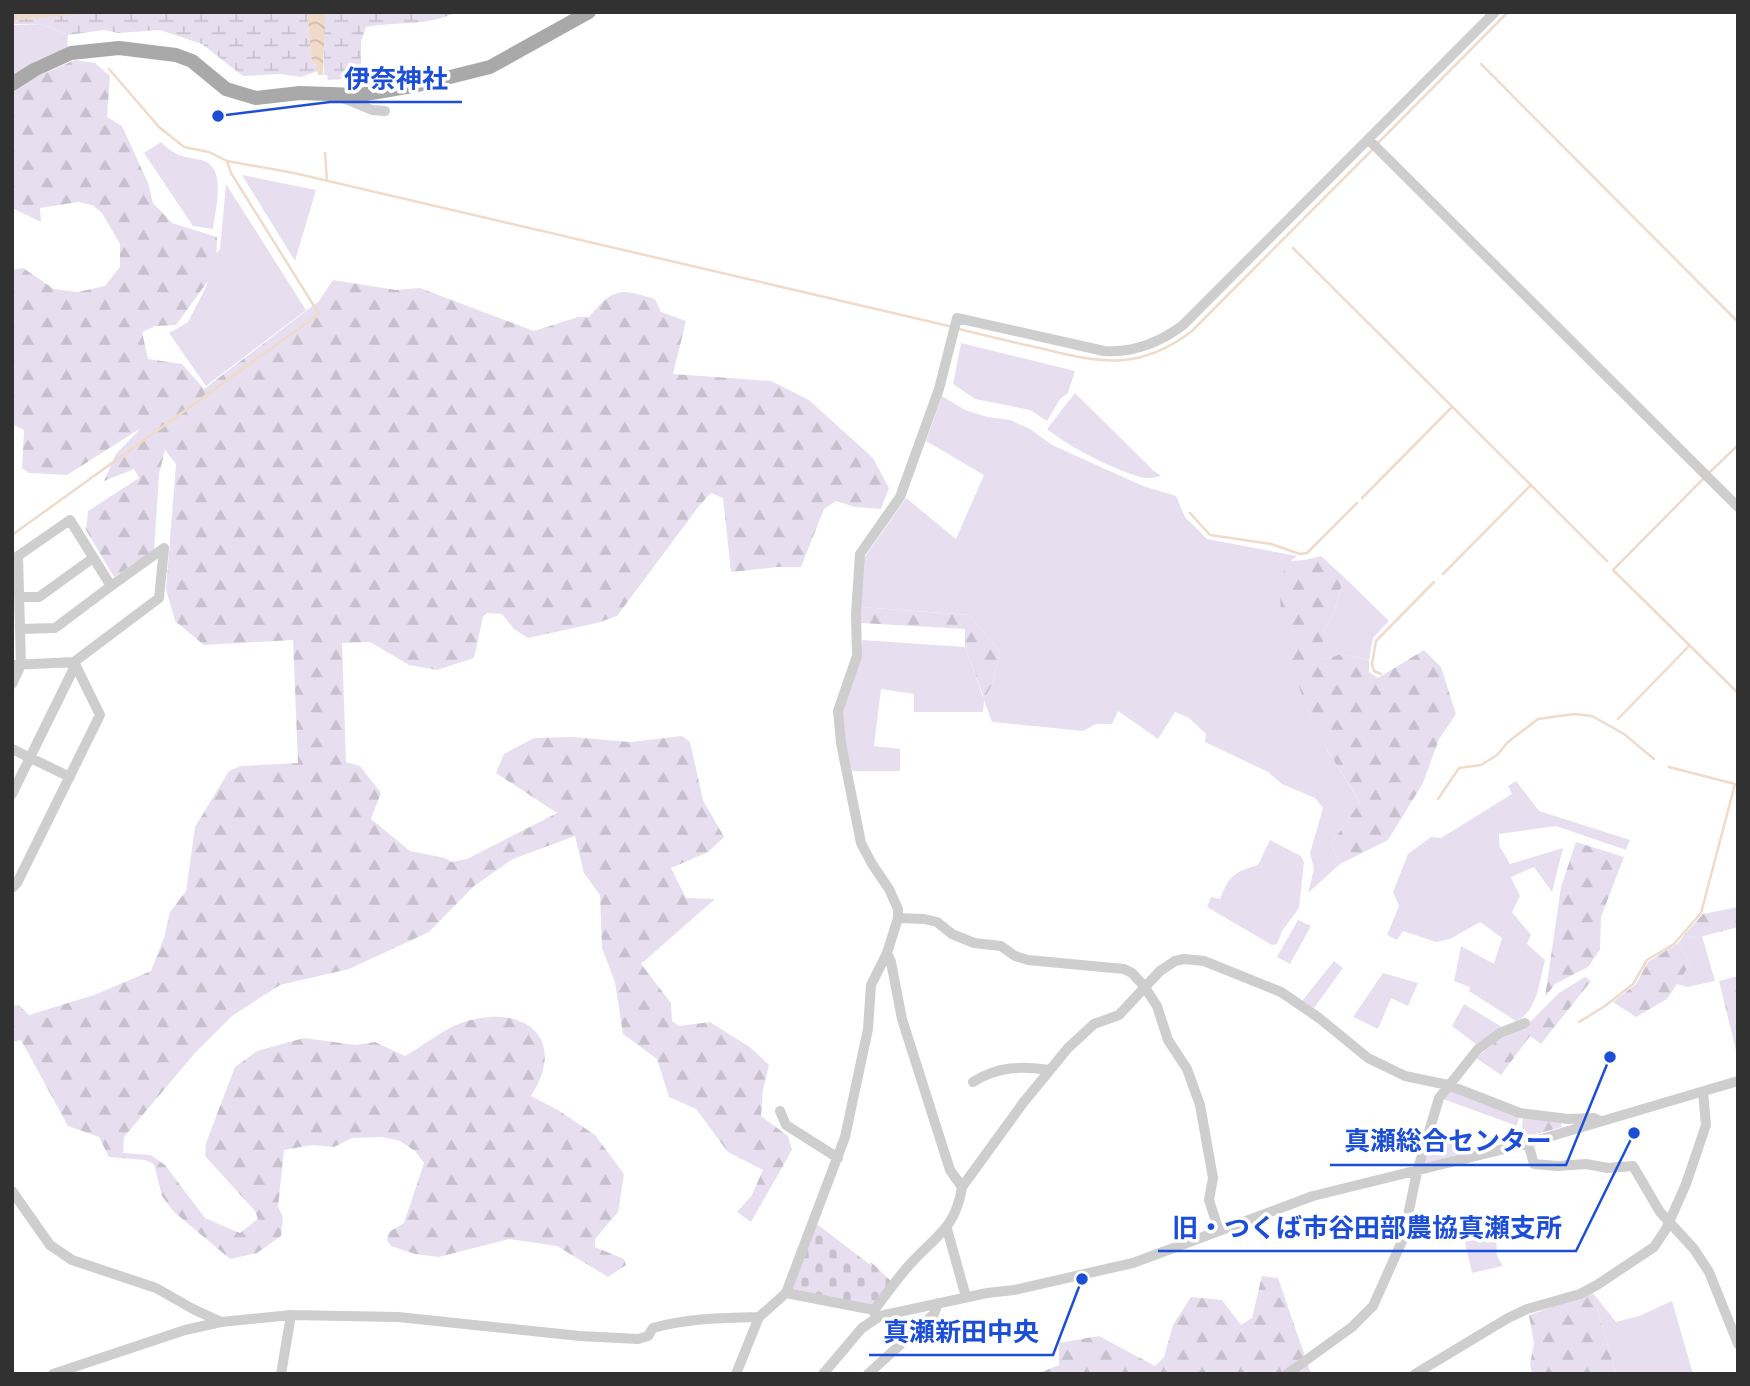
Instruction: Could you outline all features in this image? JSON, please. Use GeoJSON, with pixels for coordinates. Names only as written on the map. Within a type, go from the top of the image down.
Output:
{"type":"FeatureCollection","features":[{"type":"Feature","properties":{"kind":"main road"},"geometry":{"type":"LineString","coordinates":[[12,84],[34,70],[71,53],[119,48],[176,55],[192,61],[226,89],[249,97],[300,93],[360,95],[490,67],[589,12]]}},
{"type":"Feature","properties":{"kind":"street"},"geometry":{"type":"LineString","coordinates":[[736,1374],[759,1317],[786,1293],[838,1158],[868,1029],[871,985],[887,953],[898,918],[898,909],[889,888],[861,843],[843,754],[838,711],[857,656],[856,614],[860,554],[901,497],[939,388],[957,318],[1104,351],[1126,351],[1163,339],[1184,325],[1374,144],[1495,12]]}},
{"type":"Feature","properties":{"kind":"street"},"geometry":{"type":"LineString","coordinates":[[336,95],[372,110],[385,111]]}},
{"type":"Feature","properties":{"kind":"street"},"geometry":{"type":"LineString","coordinates":[[1374,144],[1738,507]]}},
{"type":"Feature","properties":{"kind":"street"},"geometry":{"type":"LineString","coordinates":[[12,684],[21,629],[15,558],[70,520],[111,586]]}},
{"type":"Feature","properties":{"kind":"street"},"geometry":{"type":"LineString","coordinates":[[12,793],[74,662],[159,598],[164,548],[55,628],[21,629]]}},
{"type":"Feature","properties":{"kind":"street"},"geometry":{"type":"LineString","coordinates":[[20,597],[39,597],[93,558]]}},
{"type":"Feature","properties":{"kind":"street"},"geometry":{"type":"LineString","coordinates":[[17,665],[74,662]]}},
{"type":"Feature","properties":{"kind":"street"},"geometry":{"type":"LineString","coordinates":[[14,883],[100,715],[74,662]]}},
{"type":"Feature","properties":{"kind":"street"},"geometry":{"type":"LineString","coordinates":[[12,748],[70,776]]}},
{"type":"Feature","properties":{"kind":"street"},"geometry":{"type":"LineString","coordinates":[[898,918],[937,922],[952,934],[974,943],[1001,946],[1015,956],[1028,960],[1124,969],[1144,986],[1157,1006],[1168,1040],[1187,1069],[1200,1105],[1213,1178],[1209,1200],[1219,1231]]}},
{"type":"Feature","properties":{"kind":"street"},"geometry":{"type":"LineString","coordinates":[[887,953],[902,1019],[950,1170],[962,1187]]}},
{"type":"Feature","properties":{"kind":"street"},"geometry":{"type":"LineString","coordinates":[[826,1373],[875,1314],[913,1261],[947,1229],[960,1200],[962,1187],[1049,1070],[1094,1024],[1119,1015],[1144,986],[1175,961],[1204,961],[1281,992],[1319,1018],[1354,1048],[1405,1076],[1448,1085],[1520,1113],[1568,1119],[1594,1118],[1602,1122]]}},
{"type":"Feature","properties":{"kind":"street"},"geometry":{"type":"LineString","coordinates":[[1287,1374],[1352,1327],[1373,1306],[1403,1239],[1417,1172],[1439,1098],[1478,1049],[1500,1033],[1525,1023]]}},
{"type":"Feature","properties":{"kind":"street"},"geometry":{"type":"LineString","coordinates":[[973,1082],[1002,1069],[1024,1066],[1049,1070]]}},
{"type":"Feature","properties":{"kind":"street"},"geometry":{"type":"LineString","coordinates":[[786,1293],[875,1314],[1014,1290],[1126,1265],[1313,1196],[1528,1143],[1738,1081]]}},
{"type":"Feature","properties":{"kind":"street"},"geometry":{"type":"LineString","coordinates":[[1415,1374],[1508,1318],[1527,1309],[1580,1294],[1654,1247],[1686,1184],[1706,1125],[1703,1092]]}},
{"type":"Feature","properties":{"kind":"street"},"geometry":{"type":"LineString","coordinates":[[780,1111],[786,1125],[838,1158]]}},
{"type":"Feature","properties":{"kind":"street"},"geometry":{"type":"LineString","coordinates":[[1528,1143],[1534,1164],[1586,1164],[1608,1168],[1633,1166],[1653,1200],[1709,1272],[1738,1345]]}},
{"type":"Feature","properties":{"kind":"street"},"geometry":{"type":"LineString","coordinates":[[12,1191],[50,1245],[72,1260],[156,1288],[221,1322]]}},
{"type":"Feature","properties":{"kind":"street"},"geometry":{"type":"LineString","coordinates":[[947,1229],[966,1297]]}},
{"type":"Feature","properties":{"kind":"street"},"geometry":{"type":"LineString","coordinates":[[868,1374],[934,1314],[938,1303]]}},
{"type":"Feature","properties":{"kind":"street"},"geometry":{"type":"LineString","coordinates":[[52,1374],[185,1330],[221,1322],[291,1315],[398,1317],[580,1336],[638,1339],[648,1336],[653,1328],[666,1324],[709,1318],[759,1317]]}},
{"type":"Feature","properties":{"kind":"street"},"geometry":{"type":"LineString","coordinates":[[281,1374],[291,1315]]}},
{"type":"Feature","properties":{"kind":"green space"},"geometry":{"type":"Polygon","coordinates":[[[12,12],[307,12],[312,62],[316,63],[318,71],[301,77],[280,74],[243,76],[202,44],[160,30],[118,33],[104,30],[68,35],[44,25],[12,24],[12,12]]]}},
{"type":"Feature","properties":{"kind":"green space"},"geometry":{"type":"Polygon","coordinates":[[[324,12],[456,12],[423,22],[366,27],[361,41],[361,78],[328,80],[327,75],[324,75],[324,12]]]}},
{"type":"Feature","properties":{"kind":"green space"},"geometry":{"type":"Polygon","coordinates":[[[12,25],[44,25],[68,35],[67,51],[12,78],[12,25]]]}},
{"type":"Feature","properties":{"kind":"green space"},"geometry":{"type":"Polygon","coordinates":[[[75,60],[95,63],[110,76],[107,117],[122,126],[148,183],[153,203],[172,223],[217,237],[216,270],[176,325],[155,326],[142,332],[148,359],[182,364],[204,389],[319,301],[333,280],[396,290],[420,288],[534,331],[578,317],[589,317],[604,300],[625,292],[655,299],[661,312],[686,321],[673,374],[771,381],[809,400],[873,458],[889,488],[881,509],[855,507],[836,501],[824,509],[801,567],[731,572],[723,498],[711,493],[617,616],[528,638],[514,629],[502,614],[487,613],[483,617],[474,658],[437,670],[409,665],[370,642],[342,643],[346,762],[360,766],[381,793],[371,819],[410,851],[445,858],[451,862],[467,859],[557,813],[496,773],[504,754],[534,738],[573,737],[630,742],[682,736],[690,742],[703,800],[724,837],[708,852],[671,868],[686,898],[715,899],[641,964],[671,1003],[672,1021],[679,1026],[710,1022],[751,1048],[769,1065],[761,1116],[788,1136],[792,1150],[751,1222],[737,1212],[752,1195],[763,1170],[728,1152],[696,1109],[669,1097],[657,1059],[623,1034],[615,982],[602,948],[600,895],[584,873],[575,836],[513,859],[474,886],[429,932],[349,969],[280,985],[232,1016],[195,1053],[124,1137],[123,1153],[151,1155],[165,1165],[205,1218],[240,1233],[258,1219],[255,1211],[205,1156],[206,1143],[235,1067],[257,1051],[304,1038],[356,1045],[375,1042],[405,1056],[461,1023],[502,1017],[519,1021],[533,1029],[542,1041],[545,1056],[542,1074],[531,1096],[595,1135],[624,1174],[618,1212],[595,1239],[595,1247],[624,1259],[626,1265],[608,1277],[557,1246],[509,1239],[439,1257],[415,1254],[391,1246],[387,1240],[389,1232],[404,1223],[424,1163],[415,1151],[400,1141],[382,1137],[352,1138],[334,1147],[312,1145],[284,1150],[278,1207],[283,1217],[281,1236],[257,1253],[230,1259],[173,1211],[162,1196],[154,1164],[145,1160],[109,1157],[99,1137],[68,1126],[21,1040],[12,1042],[12,1006],[19,1005],[29,1015],[94,995],[151,971],[164,938],[170,912],[186,891],[195,827],[229,771],[241,766],[298,763],[293,640],[204,645],[175,621],[166,589],[176,464],[165,450],[159,474],[154,551],[114,577],[86,530],[88,511],[139,478],[134,469],[104,481],[116,454],[141,428],[67,475],[29,473],[22,468],[24,430],[12,424],[12,270],[23,268],[54,289],[78,292],[105,286],[120,267],[120,244],[102,213],[92,205],[78,202],[40,208],[41,222],[12,208],[12,91],[29,80],[75,60]]]}},
{"type":"Feature","properties":{"kind":"green space"},"geometry":{"type":"Polygon","coordinates":[[[161,142],[175,153],[209,164],[215,171],[218,189],[213,229],[193,226],[144,153],[161,142]]]}},
{"type":"Feature","properties":{"kind":"green space"},"geometry":{"type":"Polygon","coordinates":[[[242,175],[316,190],[295,261],[242,175]]]}},
{"type":"Feature","properties":{"kind":"green space"},"geometry":{"type":"Polygon","coordinates":[[[226,184],[306,310],[206,386],[169,333],[188,322],[207,285],[208,273],[205,267],[220,249],[226,184]]]}},
{"type":"Feature","properties":{"kind":"green space"},"geometry":{"type":"Polygon","coordinates":[[[961,343],[1075,371],[1068,393],[1060,399],[1047,421],[1030,410],[975,399],[953,384],[961,343]]]}},
{"type":"Feature","properties":{"kind":"green space"},"geometry":{"type":"Polygon","coordinates":[[[1075,393],[1161,476],[1145,478],[1107,465],[1047,429],[1075,393]]]}},
{"type":"Feature","properties":{"kind":"green space"},"geometry":{"type":"Polygon","coordinates":[[[942,396],[965,410],[1010,420],[1030,429],[1052,445],[1143,486],[1176,496],[1185,517],[1207,539],[1297,556],[1291,561],[1285,635],[1308,710],[1327,750],[1360,802],[1331,844],[1340,864],[1308,893],[1314,869],[1310,853],[1323,808],[1315,798],[1282,784],[1268,772],[1205,742],[1206,734],[1189,718],[1175,712],[1158,739],[1118,711],[1112,724],[1096,724],[1083,731],[992,722],[984,700],[983,712],[914,712],[914,694],[881,689],[874,746],[900,749],[900,771],[852,771],[842,713],[862,640],[965,647],[983,697],[992,685],[1000,651],[969,615],[861,607],[864,558],[906,498],[956,539],[984,475],[926,441],[942,396]]]}},
{"type":"Feature","properties":{"kind":"green space"},"geometry":{"type":"Polygon","coordinates":[[[1321,556],[1344,577],[1334,612],[1323,632],[1323,660],[1341,654],[1369,660],[1369,672],[1378,678],[1424,650],[1441,667],[1456,714],[1439,739],[1423,783],[1388,840],[1340,864],[1331,844],[1360,802],[1328,751],[1301,693],[1288,648],[1280,605],[1281,578],[1291,561],[1321,556]]]}},
{"type":"Feature","properties":{"kind":"green space"},"geometry":{"type":"Polygon","coordinates":[[[1344,577],[1389,621],[1373,638],[1369,660],[1341,654],[1323,660],[1323,632],[1334,612],[1344,577]]]}},
{"type":"Feature","properties":{"kind":"green space"},"geometry":{"type":"Polygon","coordinates":[[[861,607],[969,615],[1000,651],[992,685],[984,698],[965,647],[965,629],[861,623],[861,607]]]}},
{"type":"Feature","properties":{"kind":"green space"},"geometry":{"type":"Polygon","coordinates":[[[1516,781],[1539,811],[1630,840],[1626,850],[1556,826],[1499,834],[1499,845],[1510,864],[1563,848],[1552,892],[1534,867],[1511,877],[1520,896],[1512,912],[1531,935],[1527,944],[1545,960],[1533,1003],[1516,1021],[1469,991],[1470,987],[1454,981],[1461,946],[1494,964],[1502,938],[1480,922],[1450,939],[1436,942],[1403,931],[1397,940],[1387,935],[1399,906],[1393,892],[1408,854],[1431,837],[1441,838],[1512,794],[1508,786],[1516,781]]]}},
{"type":"Feature","properties":{"kind":"green space"},"geometry":{"type":"Polygon","coordinates":[[[1270,840],[1301,856],[1304,862],[1299,908],[1282,931],[1277,944],[1272,945],[1207,907],[1211,897],[1220,899],[1233,876],[1258,865],[1270,840]]]}},
{"type":"Feature","properties":{"kind":"green space"},"geometry":{"type":"Polygon","coordinates":[[[1576,842],[1624,857],[1601,917],[1600,950],[1588,967],[1555,984],[1545,997],[1561,887],[1576,842]]]}},
{"type":"Feature","properties":{"kind":"green space"},"geometry":{"type":"Polygon","coordinates":[[[1738,907],[1738,927],[1696,938],[1685,934],[1703,914],[1738,907]]]}},
{"type":"Feature","properties":{"kind":"green space"},"geometry":{"type":"Polygon","coordinates":[[[1298,920],[1311,926],[1290,964],[1277,957],[1298,920]]]}},
{"type":"Feature","properties":{"kind":"green space"},"geometry":{"type":"Polygon","coordinates":[[[1685,934],[1696,938],[1702,936],[1715,981],[1687,987],[1677,984],[1691,963],[1678,943],[1685,934]]]}},
{"type":"Feature","properties":{"kind":"green space"},"geometry":{"type":"Polygon","coordinates":[[[1678,943],[1691,963],[1667,999],[1636,1017],[1613,1002],[1636,984],[1648,962],[1678,943]]]}},
{"type":"Feature","properties":{"kind":"green space"},"geometry":{"type":"Polygon","coordinates":[[[1334,961],[1343,968],[1314,1008],[1302,1001],[1334,961]]]}},
{"type":"Feature","properties":{"kind":"green space"},"geometry":{"type":"Polygon","coordinates":[[[1383,973],[1418,983],[1408,1006],[1391,998],[1378,1029],[1353,1017],[1383,973]]]}},
{"type":"Feature","properties":{"kind":"green space"},"geometry":{"type":"Polygon","coordinates":[[[1738,976],[1738,1059],[1719,981],[1738,976]]]}},
{"type":"Feature","properties":{"kind":"green space"},"geometry":{"type":"Polygon","coordinates":[[[1585,977],[1591,981],[1541,1044],[1530,1036],[1501,1075],[1476,1058],[1498,1040],[1526,1026],[1559,993],[1585,977]]]}},
{"type":"Feature","properties":{"kind":"green space"},"geometry":{"type":"Polygon","coordinates":[[[1464,1004],[1502,1027],[1477,1045],[1452,1026],[1464,1004]]]}},
{"type":"Feature","properties":{"kind":"green space"},"geometry":{"type":"Polygon","coordinates":[[[1449,1089],[1519,1117],[1517,1126],[1443,1099],[1449,1089]]]}},
{"type":"Feature","properties":{"kind":"green space"},"geometry":{"type":"Polygon","coordinates":[[[1523,1117],[1561,1123],[1562,1127],[1521,1138],[1523,1117]]]}},
{"type":"Feature","properties":{"kind":"green space"},"geometry":{"type":"Polygon","coordinates":[[[1459,1132],[1461,1155],[1424,1164],[1432,1135],[1459,1132]]]}},
{"type":"Feature","properties":{"kind":"green space"},"geometry":{"type":"Polygon","coordinates":[[[817,1224],[869,1264],[871,1262],[892,1282],[875,1304],[869,1306],[792,1290],[817,1224]]]}},
{"type":"Feature","properties":{"kind":"green space"},"geometry":{"type":"Polygon","coordinates":[[[1496,1235],[1497,1256],[1503,1266],[1472,1273],[1465,1242],[1496,1235]]]}},
{"type":"Feature","properties":{"kind":"green space"},"geometry":{"type":"Polygon","coordinates":[[[1262,1276],[1278,1278],[1311,1374],[1036,1374],[1059,1365],[1059,1343],[1099,1336],[1155,1366],[1164,1357],[1173,1325],[1191,1297],[1222,1300],[1241,1325],[1252,1318],[1262,1276]]]}},
{"type":"Feature","properties":{"kind":"green space"},"geometry":{"type":"Polygon","coordinates":[[[1593,1293],[1616,1322],[1639,1316],[1672,1301],[1693,1374],[1618,1374],[1593,1293]]]}},
{"type":"Feature","properties":{"kind":"green space"},"geometry":{"type":"Polygon","coordinates":[[[1593,1293],[1618,1374],[1532,1374],[1530,1364],[1534,1344],[1529,1315],[1593,1293]]]}},
{"type":"Feature","properties":{"kind":"water"},"geometry":{"type":"Polygon","coordinates":[[[12,12],[106,12],[12,20],[12,12]]]}},
{"type":"Feature","properties":{"kind":"water"},"geometry":{"type":"Polygon","coordinates":[[[307,12],[325,12],[323,75],[318,75],[316,64],[312,63],[307,12]]]}},
{"type":"Feature","properties":{"kind":"waterway"},"geometry":{"type":"LineString","coordinates":[[1377,144],[1508,12]]}},
{"type":"Feature","properties":{"kind":"waterway"},"geometry":{"type":"LineString","coordinates":[[1481,64],[1738,322]]}},
{"type":"Feature","properties":{"kind":"waterway"},"geometry":{"type":"LineString","coordinates":[[109,69],[159,127],[184,147],[209,152],[227,161],[294,173],[953,327]]}},
{"type":"Feature","properties":{"kind":"waterway"},"geometry":{"type":"LineString","coordinates":[[959,329],[1085,358],[1121,360],[1156,352],[1192,331],[1373,149]]}},
{"type":"Feature","properties":{"kind":"waterway"},"geometry":{"type":"LineString","coordinates":[[325,153],[327,181]]}},
{"type":"Feature","properties":{"kind":"waterway"},"geometry":{"type":"LineString","coordinates":[[12,535],[319,314],[231,173],[227,161]]}},
{"type":"Feature","properties":{"kind":"waterway"},"geometry":{"type":"LineString","coordinates":[[1293,248],[1607,561]]}},
{"type":"Feature","properties":{"kind":"waterway"},"geometry":{"type":"LineString","coordinates":[[1362,498],[1452,407]]}},
{"type":"Feature","properties":{"kind":"waterway"},"geometry":{"type":"LineString","coordinates":[[1710,472],[1738,445]]}},
{"type":"Feature","properties":{"kind":"waterway"},"geometry":{"type":"LineString","coordinates":[[1703,479],[1613,570],[1738,693]]}},
{"type":"Feature","properties":{"kind":"waterway"},"geometry":{"type":"LineString","coordinates":[[1443,574],[1531,485]]}},
{"type":"Feature","properties":{"kind":"waterway"},"geometry":{"type":"LineString","coordinates":[[1190,513],[1210,535],[1271,544],[1300,554],[1307,553],[1357,503]]}},
{"type":"Feature","properties":{"kind":"waterway"},"geometry":{"type":"LineString","coordinates":[[1381,674],[1374,671],[1372,664],[1376,641],[1434,582]]}},
{"type":"Feature","properties":{"kind":"waterway"},"geometry":{"type":"LineString","coordinates":[[1618,719],[1689,646]]}},
{"type":"Feature","properties":{"kind":"waterway"},"geometry":{"type":"LineString","coordinates":[[1438,799],[1459,768],[1481,765],[1497,755],[1508,742],[1538,719],[1574,714],[1592,716],[1624,734],[1654,759]]}},
{"type":"Feature","properties":{"kind":"waterway"},"geometry":{"type":"LineString","coordinates":[[1579,1022],[1633,984],[1647,960],[1674,944],[1701,913],[1735,784],[1669,767]]}},
{"type":"Feature","properties":{"kind":"place","name":"伊奈神社"},"geometry":{"type":"Point","coordinates":[218,116]}},
{"type":"Feature","properties":{"kind":"place","name":"真瀬総合センター"},"geometry":{"type":"Point","coordinates":[1610,1057]}},
{"type":"Feature","properties":{"kind":"place","name":"旧・つくば市谷田部農協真瀬支所"},"geometry":{"type":"Point","coordinates":[1634,1133]}},
{"type":"Feature","properties":{"kind":"place","name":"真瀬新田中央"},"geometry":{"type":"Point","coordinates":[1082,1279]}}]}
